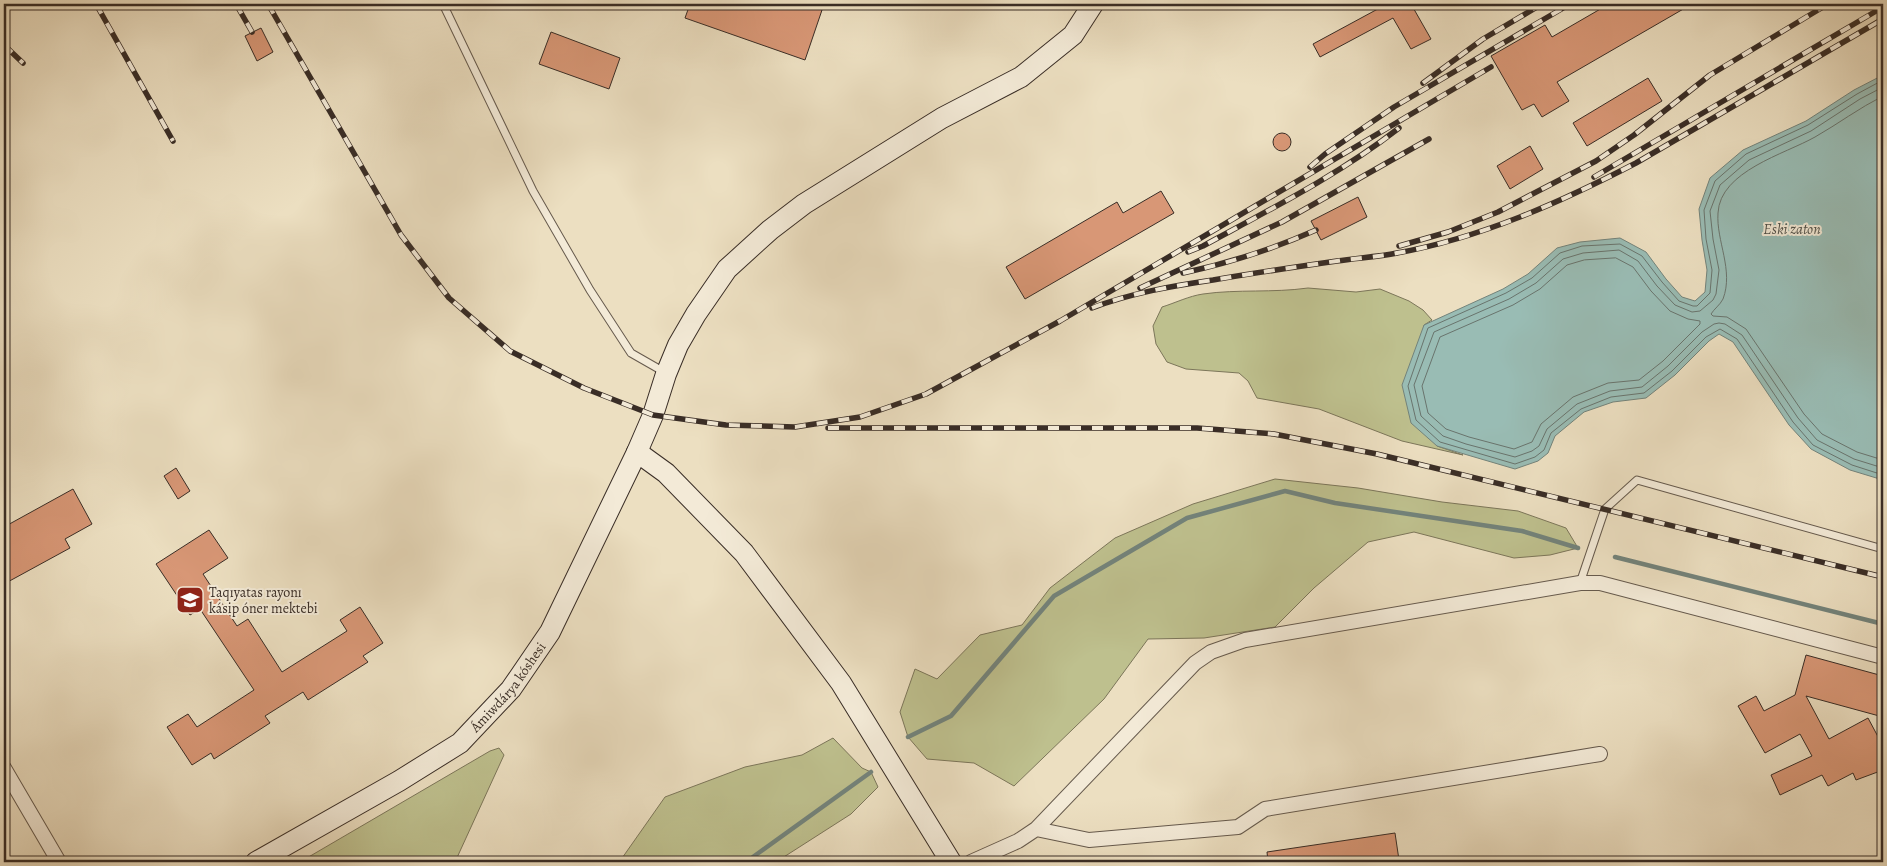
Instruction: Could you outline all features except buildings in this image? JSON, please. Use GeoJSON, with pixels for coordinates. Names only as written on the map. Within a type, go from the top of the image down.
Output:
{"type":"FeatureCollection","features":[{"type":"Feature","properties":{"kind":"street","name":"Ámiwdárya kóshesi"},"geometry":{"type":"LineString","coordinates":[[256,862],[399,781],[460,743],[511,689],[550,632],[637,452],[653,415],[666,374],[678,345],[696,314],[727,269],[770,230],[804,204],[942,118],[1021,77],[1072,35],[1093,4]]}},
{"type":"Feature","properties":{"kind":"street"},"geometry":{"type":"LineString","coordinates":[[637,452],[666,473],[744,553],[842,683],[951,862]]}},
{"type":"Feature","properties":{"kind":"street"},"geometry":{"type":"LineString","coordinates":[[971,862],[1018,841],[1036,829],[1195,663],[1211,652],[1246,640],[1580,583],[1600,583],[1883,657]]}},
{"type":"Feature","properties":{"kind":"street"},"geometry":{"type":"LineString","coordinates":[[1036,829],[1090,840],[1238,826],[1265,809],[1600,754]]}},
{"type":"Feature","properties":{"kind":"street"},"geometry":{"type":"LineString","coordinates":[[4,768],[59,862]]}},
{"type":"Feature","properties":{"kind":"lane"},"geometry":{"type":"LineString","coordinates":[[443,4],[533,191],[590,290],[631,353],[666,374]]}},
{"type":"Feature","properties":{"kind":"lane"},"geometry":{"type":"LineString","coordinates":[[1580,583],[1605,508],[1637,480],[1883,549]]}},
{"type":"Feature","properties":{"kind":"green space"},"geometry":{"type":"Polygon","coordinates":[[[1308,288],[1356,292],[1380,289],[1409,301],[1423,310],[1432,320],[1424,325],[1437,446],[1463,455],[1402,441],[1319,409],[1257,398],[1248,381],[1239,373],[1186,369],[1167,362],[1156,344],[1153,326],[1162,307],[1203,294],[1308,288]]]}},
{"type":"Feature","properties":{"kind":"green space"},"geometry":{"type":"Polygon","coordinates":[[[1275,479],[1358,488],[1442,502],[1518,511],[1566,528],[1578,548],[1550,555],[1514,558],[1414,532],[1368,542],[1314,588],[1275,627],[1204,638],[1148,639],[1104,699],[1014,786],[974,763],[927,759],[908,737],[900,712],[915,669],[937,679],[980,635],[1022,625],[1050,588],[1115,538],[1193,504],[1275,479]]]}},
{"type":"Feature","properties":{"kind":"green space"},"geometry":{"type":"Polygon","coordinates":[[[833,738],[862,768],[871,772],[878,787],[851,814],[776,862],[617,862],[620,861],[665,797],[745,767],[802,755],[833,738]]]}},
{"type":"Feature","properties":{"kind":"green space"},"geometry":{"type":"Polygon","coordinates":[[[499,748],[504,755],[455,862],[300,862],[490,751],[499,748]]]}},
{"type":"Feature","properties":{"kind":"water","name":"Eski zaton"},"geometry":{"type":"Polygon","coordinates":[[[1883,75],[1883,480],[1850,470],[1811,449],[1789,425],[1733,342],[1719,334],[1709,341],[1675,375],[1646,398],[1613,402],[1584,412],[1555,436],[1548,453],[1538,461],[1515,469],[1437,446],[1411,423],[1402,385],[1424,325],[1503,289],[1528,274],[1557,248],[1580,242],[1620,238],[1646,252],[1682,297],[1695,301],[1705,292],[1707,270],[1699,209],[1710,178],[1743,150],[1806,121],[1854,90],[1883,75]]]}},
{"type":"Feature","properties":{"kind":"waterway"},"geometry":{"type":"LineString","coordinates":[[908,737],[951,716],[1054,596],[1187,518],[1285,491],[1335,503],[1522,531],[1578,548]]}},
{"type":"Feature","properties":{"kind":"waterway"},"geometry":{"type":"LineString","coordinates":[[1615,557],[1883,624]]}},
{"type":"Feature","properties":{"kind":"waterway"},"geometry":{"type":"LineString","coordinates":[[746,862],[871,772]]}},
{"type":"Feature","properties":{"kind":"railway"},"geometry":{"type":"LineString","coordinates":[[96,4],[173,141]]}},
{"type":"Feature","properties":{"kind":"railway"},"geometry":{"type":"LineString","coordinates":[[236,4],[252,32]]}},
{"type":"Feature","properties":{"kind":"railway"},"geometry":{"type":"LineString","coordinates":[[268,4],[401,235],[449,298],[510,351],[584,388],[653,415],[726,425],[795,427],[860,417],[926,394],[1060,321],[1491,67]]}},
{"type":"Feature","properties":{"kind":"railway"},"geometry":{"type":"LineString","coordinates":[[1423,83],[1483,39],[1542,4]]}},
{"type":"Feature","properties":{"kind":"railway"},"geometry":{"type":"LineString","coordinates":[[1310,167],[1325,154],[1394,107],[1570,4]]}},
{"type":"Feature","properties":{"kind":"railway"},"geometry":{"type":"LineString","coordinates":[[1399,246],[1448,232],[1498,212],[1596,161],[1634,135],[1710,75],[1828,4]]}},
{"type":"Feature","properties":{"kind":"railway"},"geometry":{"type":"LineString","coordinates":[[1594,177],[1883,7]]}},
{"type":"Feature","properties":{"kind":"railway"},"geometry":{"type":"LineString","coordinates":[[1092,308],[1122,298],[1167,288],[1275,270],[1397,253],[1459,238],[1490,228],[1550,205],[1636,163],[1883,19]]}},
{"type":"Feature","properties":{"kind":"railway"},"geometry":{"type":"LineString","coordinates":[[4,45],[23,63]]}},
{"type":"Feature","properties":{"kind":"railway"},"geometry":{"type":"LineString","coordinates":[[1188,252],[1203,246],[1304,191],[1353,161],[1399,128]]}},
{"type":"Feature","properties":{"kind":"railway"},"geometry":{"type":"LineString","coordinates":[[1140,288],[1282,222],[1429,139]]}},
{"type":"Feature","properties":{"kind":"railway"},"geometry":{"type":"LineString","coordinates":[[1183,273],[1251,255],[1316,230]]}},
{"type":"Feature","properties":{"kind":"railway"},"geometry":{"type":"LineString","coordinates":[[828,428],[1197,428],[1274,434],[1377,454],[1883,577]]}},
{"type":"Feature","properties":{"kind":"place","name":"Taqıyatas rayonı kásip óner mektebi"},"geometry":{"type":"Point","coordinates":[190,600]}}]}
